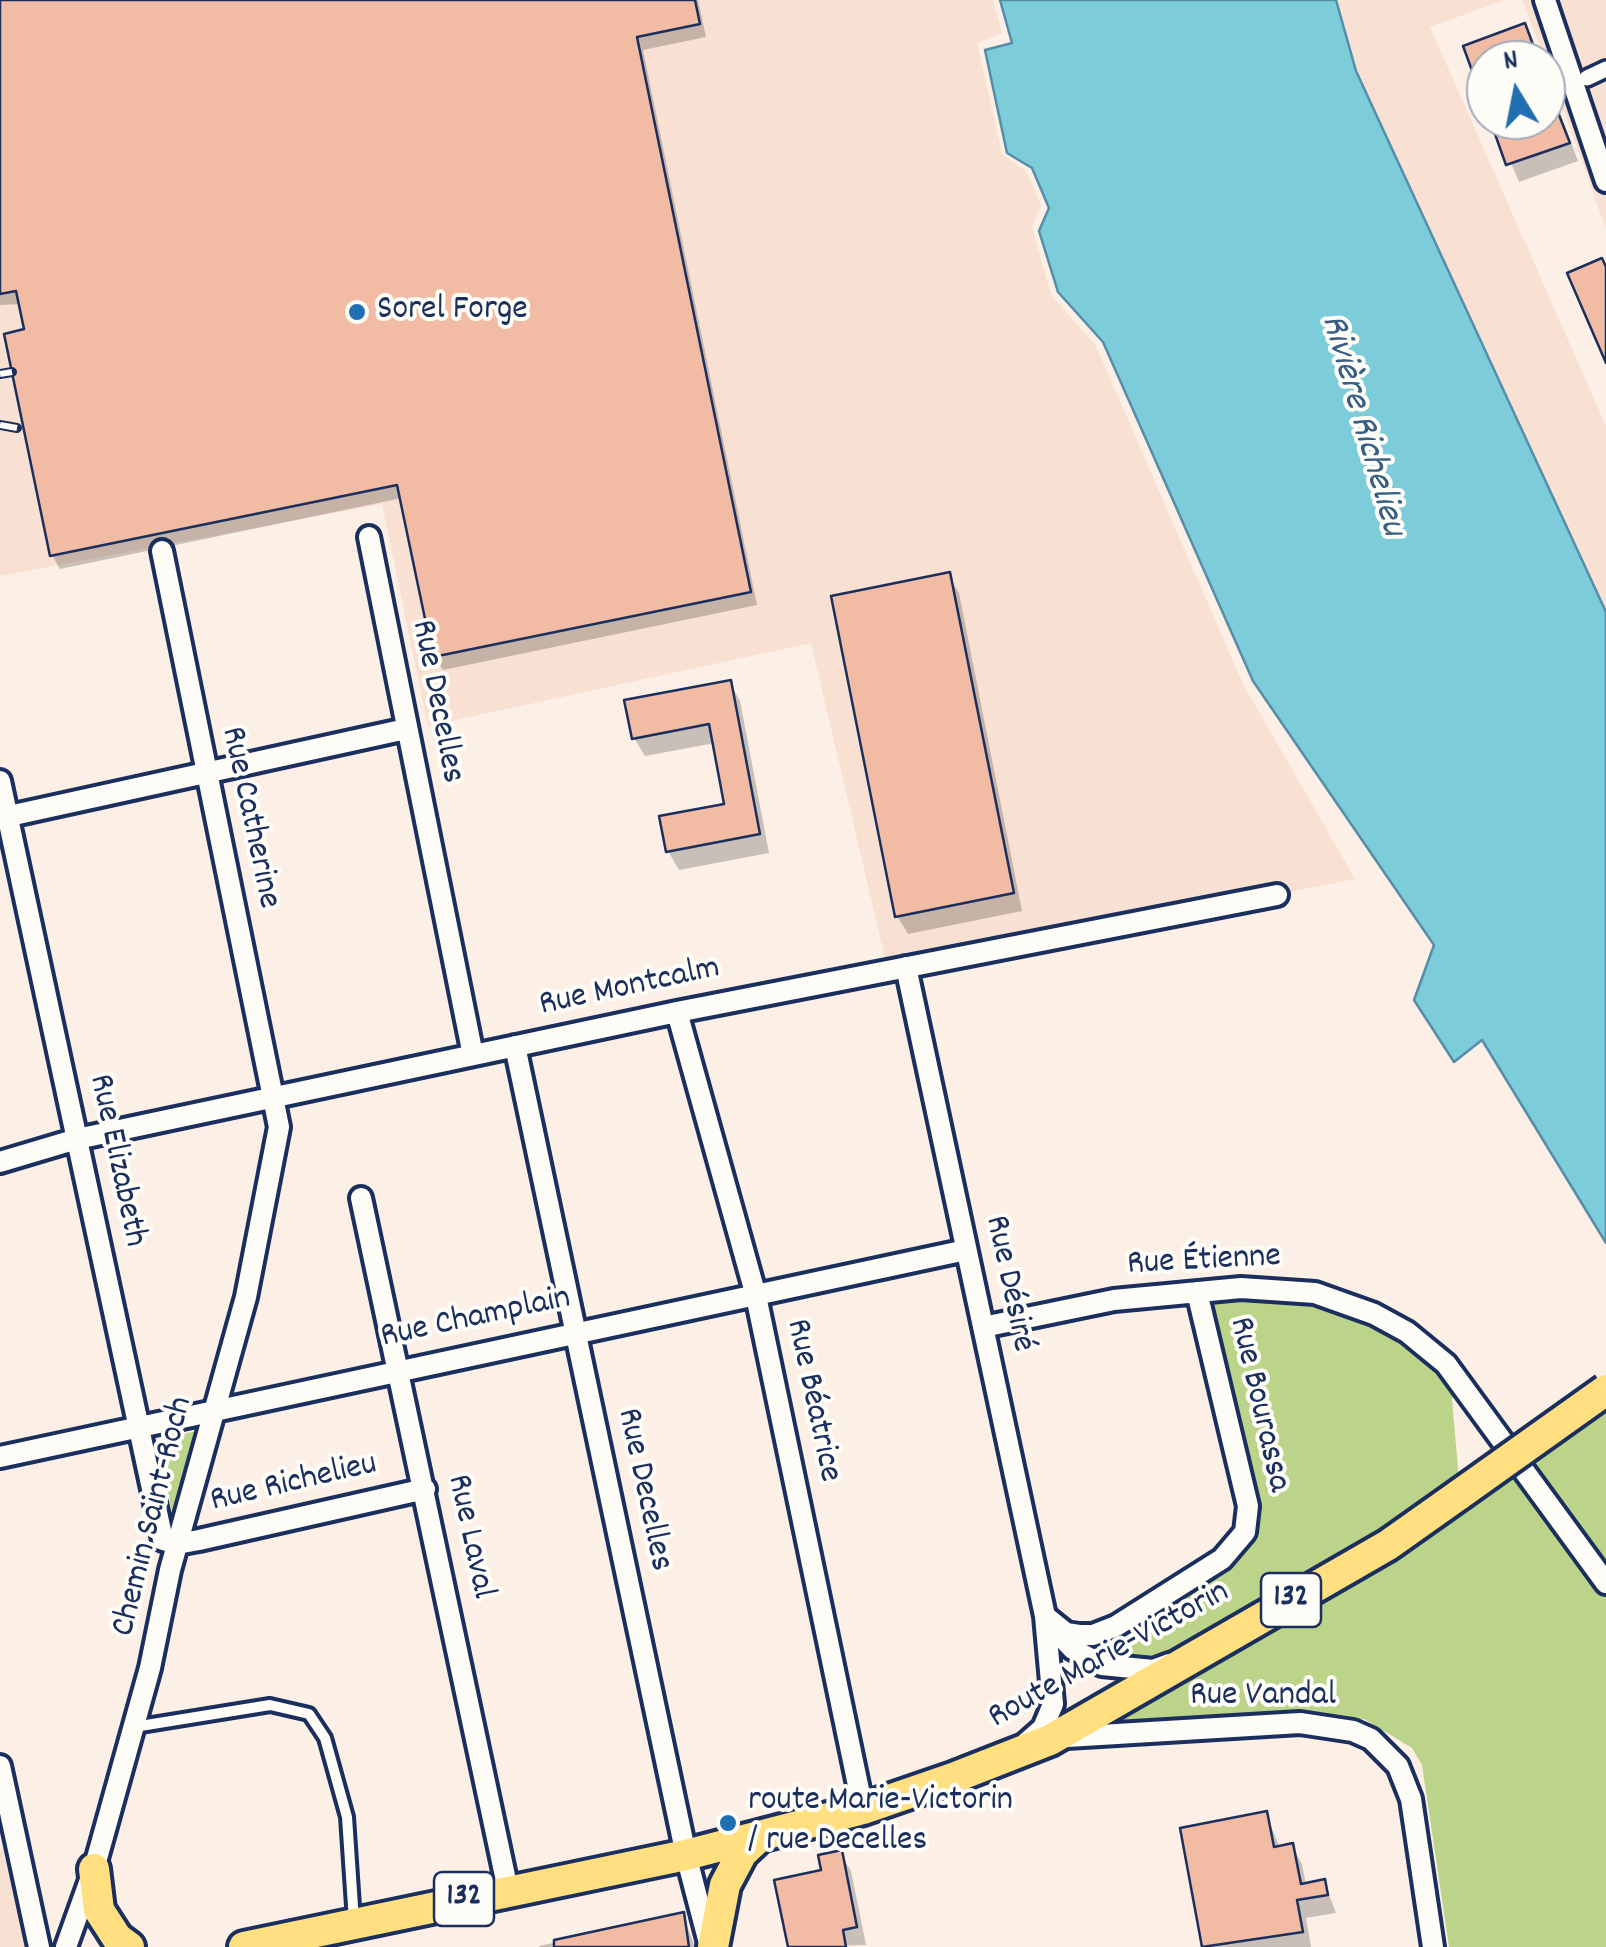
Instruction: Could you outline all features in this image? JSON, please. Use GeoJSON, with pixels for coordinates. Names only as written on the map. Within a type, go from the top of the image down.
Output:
{"type":"FeatureCollection","features":[{"type":"Feature","properties":{"kind":"main road","name":"Route Marie-Victorin"},"geometry":{"type":"LineString","coordinates":[[244,1947],[686,1856],[864,1808],[1009,1757],[1050,1740],[1388,1545],[1606,1390]]}},
{"type":"Feature","properties":{"kind":"main road"},"geometry":{"type":"LineString","coordinates":[[711,1947],[725,1885],[742,1853],[760,1836]]}},
{"type":"Feature","properties":{"kind":"main road"},"geometry":{"type":"LineString","coordinates":[[94,1869],[99,1910],[117,1938],[129,1947]]}},
{"type":"Feature","properties":{"kind":"street"},"geometry":{"type":"LineString","coordinates":[[1552,3],[1606,180]]}},
{"type":"Feature","properties":{"kind":"street"},"geometry":{"type":"LineString","coordinates":[[1587,78],[1606,69]]}},
{"type":"Feature","properties":{"kind":"street","name":"Rue Decelles"},"geometry":{"type":"LineString","coordinates":[[370,537],[473,1055]]}},
{"type":"Feature","properties":{"kind":"street","name":"Rue Catherine"},"geometry":{"type":"LineString","coordinates":[[162,551],[274,1097]]}},
{"type":"Feature","properties":{"kind":"street"},"geometry":{"type":"LineString","coordinates":[[4,818],[204,770],[406,729]]}},
{"type":"Feature","properties":{"kind":"street","name":"Rue Elizabeth"},"geometry":{"type":"LineString","coordinates":[[0,781],[4,818],[77,1139],[159,1532],[163,1540],[177,1544]]}},
{"type":"Feature","properties":{"kind":"street","name":"Rue Montcalm"},"geometry":{"type":"LineString","coordinates":[[0,1162],[77,1139],[677,1012],[1278,895]]}},
{"type":"Feature","properties":{"kind":"street","name":"Rue Désiré"},"geometry":{"type":"LineString","coordinates":[[906,967],[1045,1616],[1053,1704],[1042,1728],[1009,1757]]}},
{"type":"Feature","properties":{"kind":"street","name":"Rue Béatrice"},"geometry":{"type":"LineString","coordinates":[[677,1012],[756,1296],[864,1808]]}},
{"type":"Feature","properties":{"kind":"street","name":"Rue Decelles"},"geometry":{"type":"LineString","coordinates":[[515,1046],[686,1856],[711,1947]]}},
{"type":"Feature","properties":{"kind":"street","name":"Chemin Saint-Roch"},"geometry":{"type":"LineString","coordinates":[[66,1947],[94,1869],[134,1727],[177,1544],[246,1297],[278,1139],[274,1097]]}},
{"type":"Feature","properties":{"kind":"street","name":"Rue Laval"},"geometry":{"type":"LineString","coordinates":[[362,1198],[508,1890]]}},
{"type":"Feature","properties":{"kind":"street","name":"Rue Champlain"},"geometry":{"type":"LineString","coordinates":[[0,1457],[397,1368],[966,1250]]}},
{"type":"Feature","properties":{"kind":"street","name":"Rue Étienne"},"geometry":{"type":"LineString","coordinates":[[983,1327],[1098,1302],[1197,1292],[1286,1289],[1345,1302],[1406,1332],[1462,1383],[1606,1583]]}},
{"type":"Feature","properties":{"kind":"street","name":"Rue Bourassa"},"geometry":{"type":"LineString","coordinates":[[1045,1616],[1066,1632],[1079,1635],[1093,1635],[1116,1626],[1222,1559],[1245,1532],[1248,1506],[1197,1292]]}},
{"type":"Feature","properties":{"kind":"street","name":"Rue Richelieu"},"geometry":{"type":"LineString","coordinates":[[177,1544],[425,1489]]}},
{"type":"Feature","properties":{"kind":"street"},"geometry":{"type":"LineString","coordinates":[[1045,1616],[1062,1640],[1102,1665],[1153,1670],[1194,1656]]}},
{"type":"Feature","properties":{"kind":"street","name":"Rue Vandal"},"geometry":{"type":"LineString","coordinates":[[1050,1740],[1086,1734],[1300,1723],[1353,1730],[1371,1739],[1398,1766],[1411,1798],[1433,1947]]}},
{"type":"Feature","properties":{"kind":"street"},"geometry":{"type":"LineString","coordinates":[[0,1766],[39,1947]]}},
{"type":"Feature","properties":{"kind":"lane"},"geometry":{"type":"LineString","coordinates":[[134,1727],[270,1705],[309,1714],[325,1738],[347,1817],[354,1922]]}},
{"type":"Feature","properties":{"kind":"shaded area"},"geometry":{"type":"Polygon","coordinates":[[[0,0],[993,0],[1002,33],[977,43],[1002,154],[1026,171],[1041,206],[1032,227],[1051,295],[1096,346],[1243,684],[1355,879],[888,971],[811,643],[428,726],[382,504],[0,576],[0,0]]]}},
{"type":"Feature","properties":{"kind":"shaded area"},"geometry":{"type":"Polygon","coordinates":[[[1336,0],[1504,0],[1430,27],[1466,109],[1466,140],[1480,140],[1606,426],[1606,612],[1356,71],[1336,0]]]}},
{"type":"Feature","properties":{"kind":"shaded area"},"geometry":{"type":"Polygon","coordinates":[[[1522,0],[1606,0],[1606,229],[1566,116],[1566,40],[1538,40],[1522,0]]]}},
{"type":"Feature","properties":{"kind":"shaded area"},"geometry":{"type":"Polygon","coordinates":[[[16,1846],[36,1947],[0,1947],[0,1849],[16,1846]]]}},
{"type":"Feature","properties":{"kind":"green space"},"geometry":{"type":"Polygon","coordinates":[[[1241,1288],[1374,1314],[1462,1383],[1452,1399],[1460,1492],[1606,1400],[1606,1947],[1449,1947],[1422,1765],[1412,1748],[1364,1719],[1086,1733],[1188,1659],[1124,1662],[1105,1652],[1093,1635],[1245,1532],[1197,1292],[1241,1288]]]}},
{"type":"Feature","properties":{"kind":"green space"},"geometry":{"type":"Polygon","coordinates":[[[204,1429],[175,1526],[157,1441],[204,1429]]]}},
{"type":"Feature","properties":{"kind":"water","name":"Rivière Richelieu"},"geometry":{"type":"Polygon","coordinates":[[[1000,0],[1336,0],[1356,71],[1606,612],[1606,1243],[1482,1040],[1454,1062],[1414,1000],[1434,945],[1253,681],[1103,342],[1058,292],[1039,231],[1049,208],[1032,168],[1007,153],[985,50],[1012,43],[1000,0]]]}},
{"type":"Feature","properties":{"kind":"building","name":"Sorel Forge"},"geometry":{"type":"Polygon","coordinates":[[[0,0],[695,0],[700,24],[637,37],[751,592],[433,657],[397,485],[50,556],[4,334],[24,329],[16,291],[0,294],[0,0]]]}},
{"type":"Feature","properties":{"kind":"building"},"geometry":{"type":"Polygon","coordinates":[[[1525,23],[1531,40],[1479,40],[1525,23]]]}},
{"type":"Feature","properties":{"kind":"building"},"geometry":{"type":"Polygon","coordinates":[[[1566,133],[1570,143],[1506,165],[1497,140],[1566,140],[1566,133]]]}},
{"type":"Feature","properties":{"kind":"building"},"geometry":{"type":"Polygon","coordinates":[[[1602,258],[1606,267],[1606,363],[1567,273],[1602,258]]]}},
{"type":"Feature","properties":{"kind":"building"},"geometry":{"type":"Polygon","coordinates":[[[950,572],[1014,893],[895,917],[831,596],[950,572]]]}},
{"type":"Feature","properties":{"kind":"building"},"geometry":{"type":"Polygon","coordinates":[[[731,680],[760,834],[666,852],[659,816],[724,804],[709,724],[632,739],[624,700],[731,680]]]}},
{"type":"Feature","properties":{"kind":"building"},"geometry":{"type":"Polygon","coordinates":[[[1267,1811],[1274,1847],[1293,1843],[1301,1884],[1325,1879],[1328,1895],[1297,1900],[1303,1932],[1202,1947],[1180,1828],[1267,1811]]]}},
{"type":"Feature","properties":{"kind":"building"},"geometry":{"type":"Polygon","coordinates":[[[842,1850],[857,1927],[843,1930],[846,1947],[788,1947],[774,1880],[821,1870],[818,1855],[842,1850]]]}},
{"type":"Feature","properties":{"kind":"building"},"geometry":{"type":"Polygon","coordinates":[[[684,1912],[689,1947],[554,1947],[554,1940],[684,1912]]]}},
{"type":"Feature","properties":{"kind":"railway"},"geometry":{"type":"LineString","coordinates":[[0,374],[12,372]]}},
{"type":"Feature","properties":{"kind":"railway"},"geometry":{"type":"LineString","coordinates":[[0,425],[17,428]]}},
{"type":"Feature","properties":{"kind":"place","name":"Sorel Forge"},"geometry":{"type":"Point","coordinates":[357,312]}},
{"type":"Feature","properties":{"kind":"place","name":"route Marie-Victorin / rue Decelles"},"geometry":{"type":"Point","coordinates":[728,1823]}}]}
